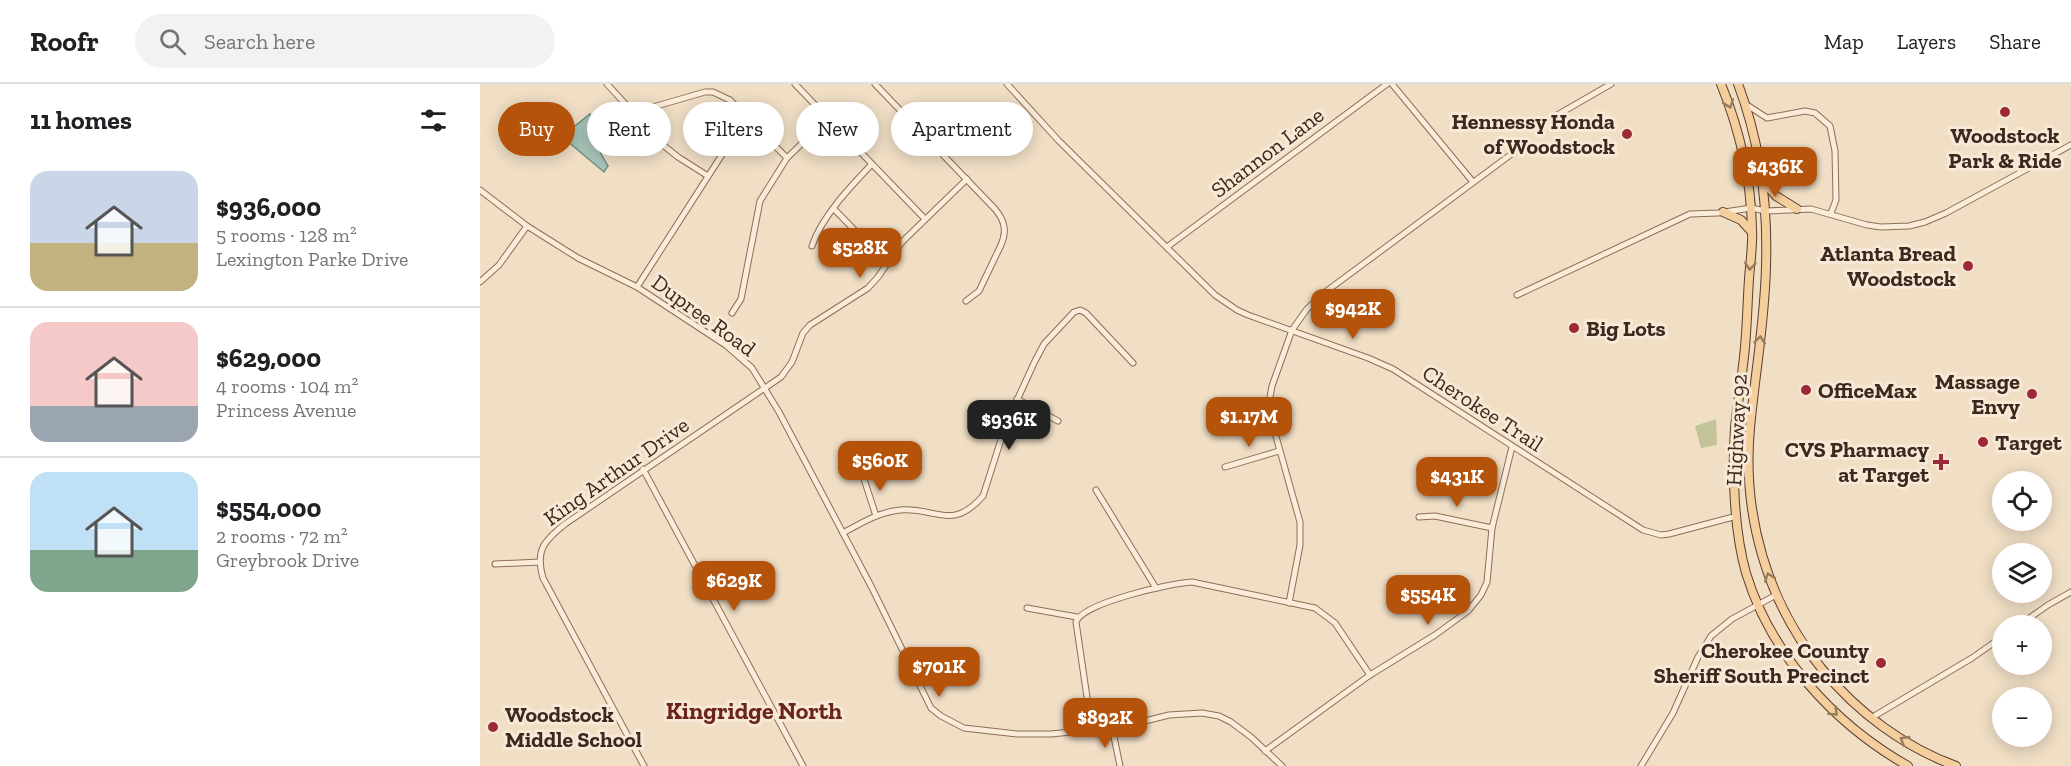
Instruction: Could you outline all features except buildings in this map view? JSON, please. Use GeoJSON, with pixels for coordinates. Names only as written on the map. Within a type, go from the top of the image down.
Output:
{"type":"FeatureCollection","features":[{"type":"Feature","properties":{"kind":"main road","name":"Highway 92"},"geometry":{"type":"LineString","coordinates":[[1721,84],[1741,144],[1751,208],[1752,232],[1743,364],[1734,450],[1737,516],[1745,570],[1758,604],[1787,657],[1812,688],[1858,733],[1908,766]]}},
{"type":"Feature","properties":{"kind":"main road","name":"Highway 92"},"geometry":{"type":"LineString","coordinates":[[1738,84],[1754,134],[1766,211],[1766,268],[1748,470],[1755,532],[1764,565],[1794,630],[1815,661],[1841,691],[1871,718],[1907,742],[1956,766]]}},
{"type":"Feature","properties":{"kind":"main road"},"geometry":{"type":"LineString","coordinates":[[1763,181],[1776,196],[1797,209]]}},
{"type":"Feature","properties":{"kind":"main road"},"geometry":{"type":"LineString","coordinates":[[1723,212],[1741,220],[1752,232]]}},
{"type":"Feature","properties":{"kind":"street"},"geometry":{"type":"LineString","coordinates":[[607,84],[624,102]]}},
{"type":"Feature","properties":{"kind":"street"},"geometry":{"type":"LineString","coordinates":[[795,84],[812,102]]}},
{"type":"Feature","properties":{"kind":"street"},"geometry":{"type":"LineString","coordinates":[[875,84],[1000,215],[1005,230],[1001,245],[979,291],[966,301]]}},
{"type":"Feature","properties":{"kind":"street","name":"Cherokee Trail"},"geometry":{"type":"LineString","coordinates":[[1007,84],[1050,132],[1226,303],[1248,315],[1381,363],[1624,519],[1652,533],[1669,534],[1737,516]]}},
{"type":"Feature","properties":{"kind":"street","name":"Shannon Lane"},"geometry":{"type":"LineString","coordinates":[[1167,247],[1387,84]]}},
{"type":"Feature","properties":{"kind":"street"},"geometry":{"type":"LineString","coordinates":[[1392,84],[1473,182]]}},
{"type":"Feature","properties":{"kind":"street"},"geometry":{"type":"LineString","coordinates":[[1552,118],[1611,84]]}},
{"type":"Feature","properties":{"kind":"street"},"geometry":{"type":"LineString","coordinates":[[670,102],[705,92],[713,92],[732,102]]}},
{"type":"Feature","properties":{"kind":"street"},"geometry":{"type":"LineString","coordinates":[[1745,104],[1767,118],[1805,111],[1814,113],[1830,126],[1835,151],[1836,180],[1836,200],[1831,213]]}},
{"type":"Feature","properties":{"kind":"street"},"geometry":{"type":"LineString","coordinates":[[1517,295],[1690,214],[1751,208],[1766,211],[1811,209],[1881,227],[1909,226],[1925,222],[1946,213],[2071,145]]}},
{"type":"Feature","properties":{"kind":"street"},"geometry":{"type":"LineString","coordinates":[[1289,603],[1300,533],[1297,510],[1268,408],[1272,386],[1292,330],[1307,309],[1324,293],[1521,147]]}},
{"type":"Feature","properties":{"kind":"street"},"geometry":{"type":"LineString","coordinates":[[732,313],[741,299],[758,207],[787,158],[796,149]]}},
{"type":"Feature","properties":{"kind":"street"},"geometry":{"type":"LineString","coordinates":[[671,152],[708,176]]}},
{"type":"Feature","properties":{"kind":"street"},"geometry":{"type":"LineString","coordinates":[[784,155],[787,158]]}},
{"type":"Feature","properties":{"kind":"street"},"geometry":{"type":"LineString","coordinates":[[637,287],[721,156]]}},
{"type":"Feature","properties":{"kind":"street"},"geometry":{"type":"LineString","coordinates":[[864,156],[925,219]]}},
{"type":"Feature","properties":{"kind":"street"},"geometry":{"type":"LineString","coordinates":[[812,246],[816,234],[834,209],[872,164]]}},
{"type":"Feature","properties":{"kind":"street","name":"King Arthur Drive"},"geometry":{"type":"LineString","coordinates":[[644,766],[543,578],[540,562],[541,550],[547,538],[643,469],[781,377],[792,362],[803,333],[810,325],[868,288],[902,242],[967,179]]}},
{"type":"Feature","properties":{"kind":"street","name":"Dupree Road"},"geometry":{"type":"LineString","coordinates":[[480,190],[527,226],[578,258],[637,287],[727,346],[752,368],[765,388],[871,586],[931,708],[941,716],[964,728],[1017,734],[1051,734],[1112,727],[1169,715],[1202,713],[1219,716],[1231,722],[1282,766]]}},
{"type":"Feature","properties":{"kind":"street"},"geometry":{"type":"LineString","coordinates":[[834,209],[869,245],[889,260]]}},
{"type":"Feature","properties":{"kind":"street"},"geometry":{"type":"LineString","coordinates":[[480,282],[500,265],[527,226]]}},
{"type":"Feature","properties":{"kind":"street"},"geometry":{"type":"LineString","coordinates":[[843,533],[876,516],[899,510],[915,510],[944,517],[956,516],[976,505],[988,484],[999,443],[1017,399],[1044,344],[1074,312],[1080,310],[1086,313],[1133,363]]}},
{"type":"Feature","properties":{"kind":"street"},"geometry":{"type":"LineString","coordinates":[[1017,399],[1058,420]]}},
{"type":"Feature","properties":{"kind":"street"},"geometry":{"type":"LineString","coordinates":[[1265,751],[1370,675],[1468,611],[1481,595],[1487,582],[1492,528],[1512,447]]}},
{"type":"Feature","properties":{"kind":"street"},"geometry":{"type":"LineString","coordinates":[[1225,467],[1279,451]]}},
{"type":"Feature","properties":{"kind":"street"},"geometry":{"type":"LineString","coordinates":[[643,469],[803,766]]}},
{"type":"Feature","properties":{"kind":"street"},"geometry":{"type":"LineString","coordinates":[[863,476],[876,516]]}},
{"type":"Feature","properties":{"kind":"street"},"geometry":{"type":"LineString","coordinates":[[1096,490],[1156,588]]}},
{"type":"Feature","properties":{"kind":"street"},"geometry":{"type":"LineString","coordinates":[[1419,517],[1445,518],[1492,528]]}},
{"type":"Feature","properties":{"kind":"street"},"geometry":{"type":"LineString","coordinates":[[495,564],[540,562]]}},
{"type":"Feature","properties":{"kind":"street"},"geometry":{"type":"LineString","coordinates":[[1027,608],[1077,616],[1108,602],[1156,588],[1192,582],[1315,608],[1328,616],[1370,675]]}},
{"type":"Feature","properties":{"kind":"street"},"geometry":{"type":"LineString","coordinates":[[2034,615],[2071,592]]}},
{"type":"Feature","properties":{"kind":"street"},"geometry":{"type":"LineString","coordinates":[[1641,766],[1673,713],[1704,646],[1721,627],[1776,595]]}},
{"type":"Feature","properties":{"kind":"street"},"geometry":{"type":"LineString","coordinates":[[1077,616],[1088,704],[1097,728]]}},
{"type":"Feature","properties":{"kind":"street"},"geometry":{"type":"LineString","coordinates":[[1871,718],[1992,644]]}},
{"type":"Feature","properties":{"kind":"street"},"geometry":{"type":"LineString","coordinates":[[1112,727],[1120,766]]}},
{"type":"Feature","properties":{"kind":"green space"},"geometry":{"type":"Polygon","coordinates":[[[1716,419],[1717,445],[1701,448],[1695,426],[1716,419]]]}},
{"type":"Feature","properties":{"kind":"shaded area"},"geometry":{"type":"Polygon","coordinates":[[[587,116],[587,156],[602,156],[608,166],[604,172],[575,148],[575,126],[587,116]]]}},
{"type":"Feature","properties":{"kind":"place","name":"Woodstock Park & Ride"},"geometry":{"type":"Point","coordinates":[2005,112]}},
{"type":"Feature","properties":{"kind":"place","name":"Hennessy Honda of Woodstock"},"geometry":{"type":"Point","coordinates":[1627,134]}},
{"type":"Feature","properties":{"kind":"place","name":"Atlanta Bread Woodstock"},"geometry":{"type":"Point","coordinates":[1968,266]}},
{"type":"Feature","properties":{"kind":"place","name":"Big Lots"},"geometry":{"type":"Point","coordinates":[1574,328]}},
{"type":"Feature","properties":{"kind":"place","name":"OfficeMax"},"geometry":{"type":"Point","coordinates":[1806,390]}},
{"type":"Feature","properties":{"kind":"place","name":"Massage Envy"},"geometry":{"type":"Point","coordinates":[2032,394]}},
{"type":"Feature","properties":{"kind":"place","name":"Target"},"geometry":{"type":"Point","coordinates":[1983,442]}},
{"type":"Feature","properties":{"kind":"place","name":"CVS Pharmacy at Target"},"geometry":{"type":"Point","coordinates":[1941,462]}},
{"type":"Feature","properties":{"kind":"place","name":"Cherokee County Sheriff South Precinct"},"geometry":{"type":"Point","coordinates":[1881,663]}},
{"type":"Feature","properties":{"kind":"place","name":"Woodstock Middle School"},"geometry":{"type":"Point","coordinates":[493,727]}},
{"type":"Feature","properties":{"kind":"district","name":"Kingridge North"},"geometry":{"type":"Point","coordinates":[754,711]}}]}
